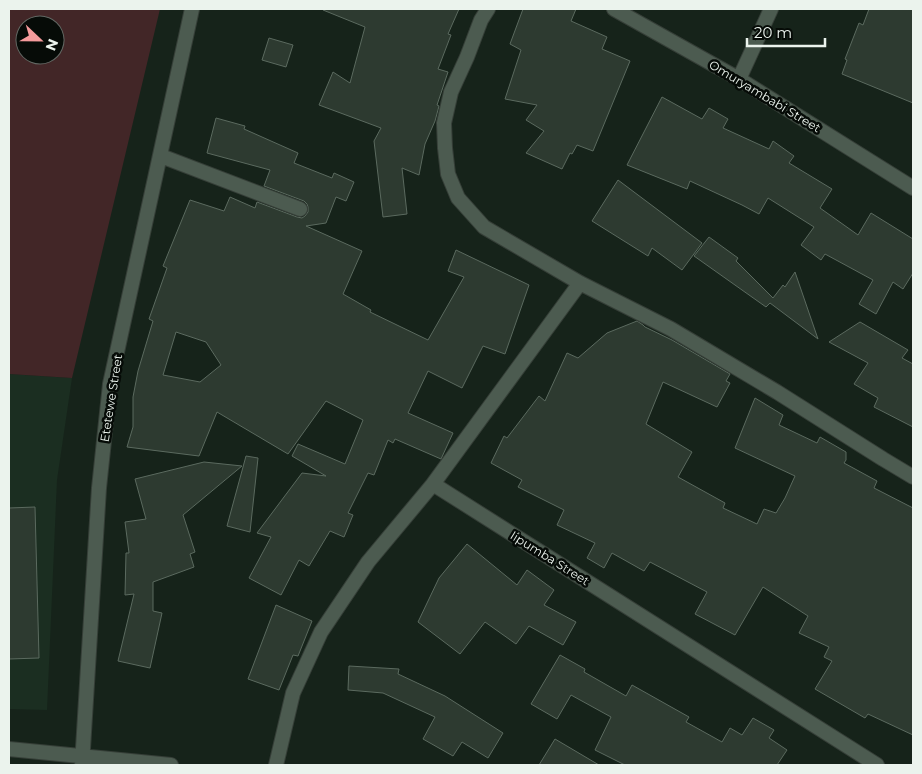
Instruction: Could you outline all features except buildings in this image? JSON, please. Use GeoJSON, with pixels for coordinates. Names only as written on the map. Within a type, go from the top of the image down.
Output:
{"type":"FeatureCollection","features":[{"type":"Feature","properties":{"kind":"street","name":"Etetewe Street"},"geometry":{"type":"LineString","coordinates":[[82,761],[99,488],[110,384],[192,9]]}},
{"type":"Feature","properties":{"kind":"street"},"geometry":{"type":"LineString","coordinates":[[488,9],[481,20],[451,92],[444,123],[448,174],[458,198],[484,227],[580,283],[671,329],[777,392],[882,460],[913,477]]}},
{"type":"Feature","properties":{"kind":"street","name":"Omuryambabi Street"},"geometry":{"type":"LineString","coordinates":[[614,9],[739,79],[913,188]]}},
{"type":"Feature","properties":{"kind":"street"},"geometry":{"type":"LineString","coordinates":[[739,79],[771,9]]}},
{"type":"Feature","properties":{"kind":"street"},"geometry":{"type":"LineString","coordinates":[[161,156],[300,209]]}},
{"type":"Feature","properties":{"kind":"street"},"geometry":{"type":"LineString","coordinates":[[276,765],[293,693],[321,632],[368,562],[433,484],[580,283]]}},
{"type":"Feature","properties":{"kind":"street","name":"Iipumba Street"},"geometry":{"type":"LineString","coordinates":[[433,484],[877,765]]}},
{"type":"Feature","properties":{"kind":"street"},"geometry":{"type":"LineString","coordinates":[[9,749],[82,761],[171,765]]}},
{"type":"Feature","properties":{"kind":"shaded area"},"geometry":{"type":"Polygon","coordinates":[[[9,9],[160,9],[72,378],[9,374],[9,9]]]}},
{"type":"Feature","properties":{"kind":"shaded area"},"geometry":{"type":"Polygon","coordinates":[[[9,374],[72,378],[57,480],[47,710],[9,709],[9,374]]]}}]}
